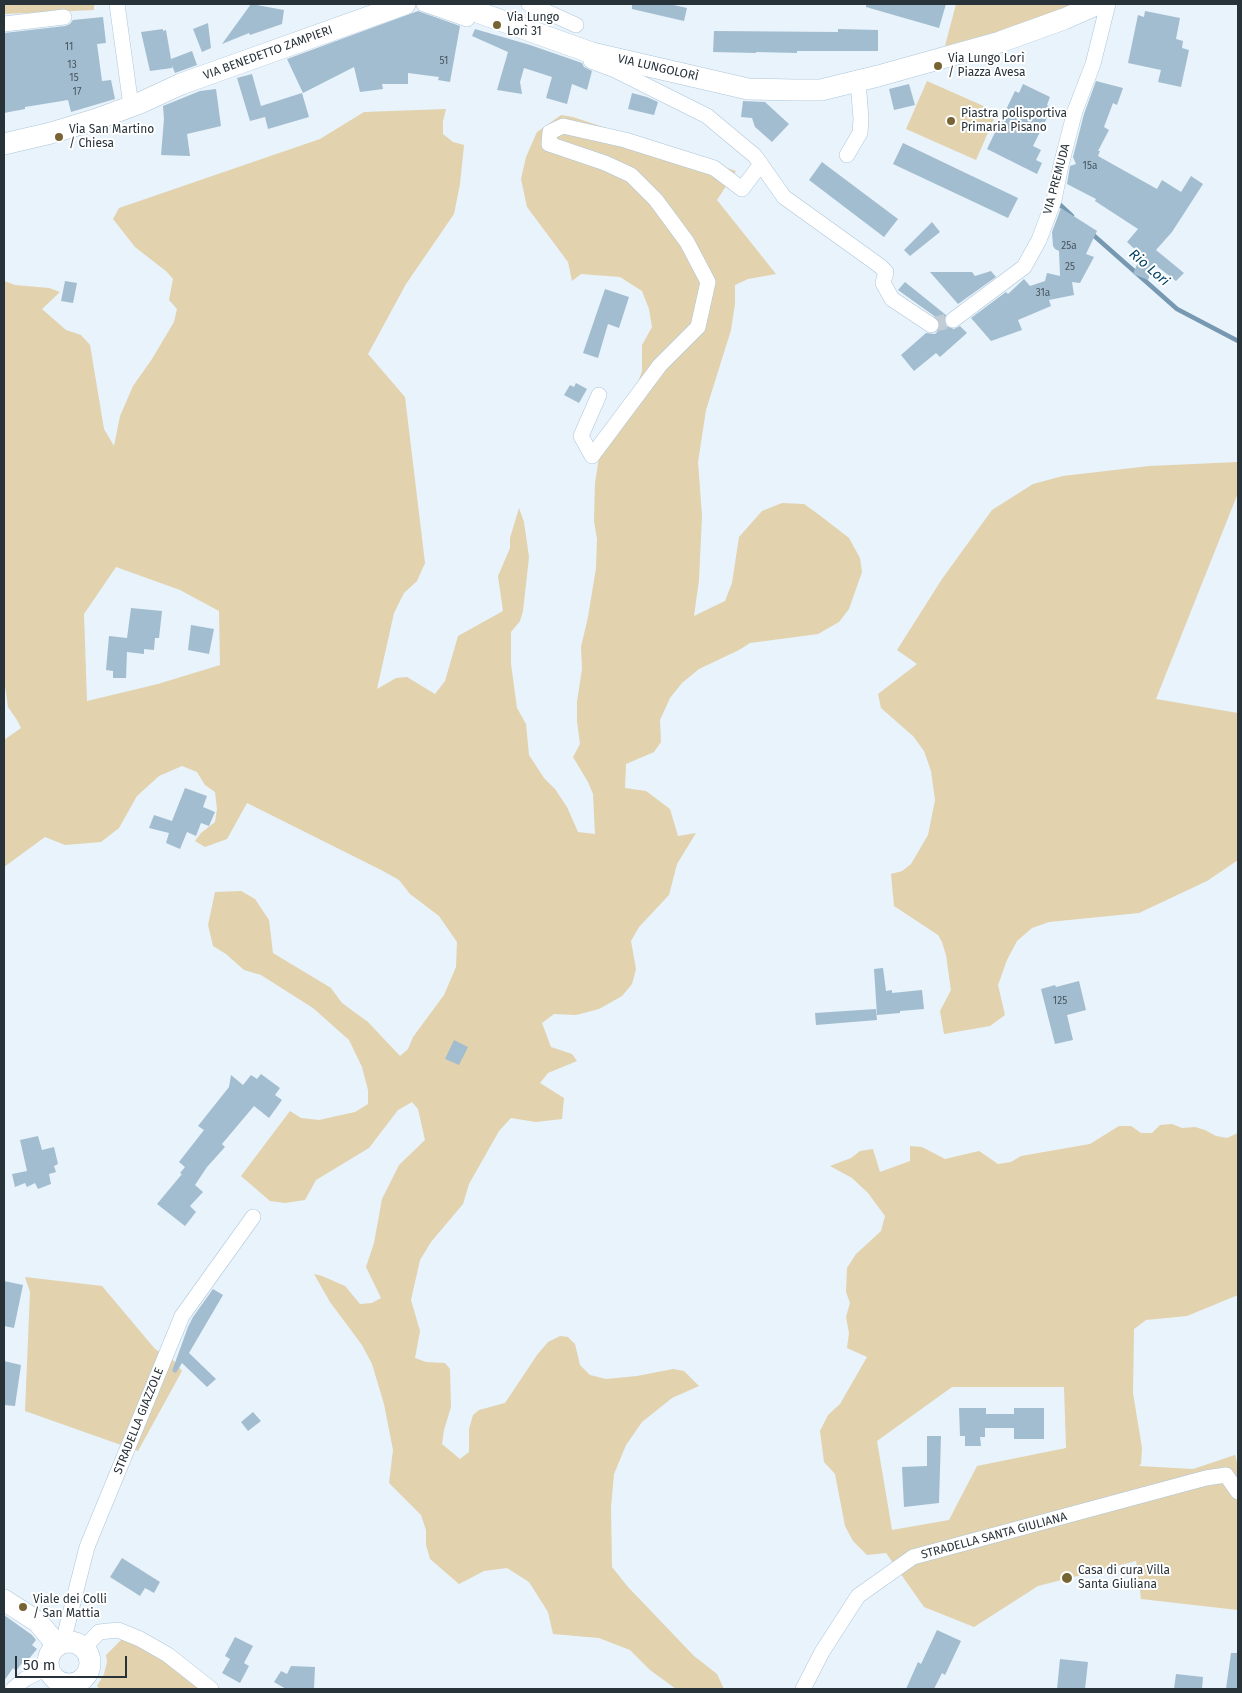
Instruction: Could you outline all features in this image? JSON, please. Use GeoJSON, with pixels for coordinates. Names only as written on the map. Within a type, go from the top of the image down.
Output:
{"type":"FeatureCollection","features":[{"type":"Feature","properties":{"kind":"street"},"geometry":{"type":"LineString","coordinates":[[117,4],[131,106]]}},
{"type":"Feature","properties":{"kind":"street","name":"VIA BENEDETTO ZAMPIERI"},"geometry":{"type":"LineString","coordinates":[[4,144],[51,133],[97,119],[181,84],[405,4]]}},
{"type":"Feature","properties":{"kind":"street","name":"VIA LUNGOLORÌ"},"geometry":{"type":"LineString","coordinates":[[424,4],[615,70],[707,116],[755,156],[761,164]]}},
{"type":"Feature","properties":{"kind":"street"},"geometry":{"type":"LineString","coordinates":[[528,4],[576,25]]}},
{"type":"Feature","properties":{"kind":"street","name":"VIA LUNGOLORÌ"},"geometry":{"type":"LineString","coordinates":[[462,5],[592,53],[748,89],[821,90],[1000,42],[1064,19],[1098,4]]}},
{"type":"Feature","properties":{"kind":"street","name":"VIA PREMUDA"},"geometry":{"type":"LineString","coordinates":[[953,320],[1024,267],[1039,240],[1054,200],[1075,111],[1093,64],[1108,4]]}},
{"type":"Feature","properties":{"kind":"street"},"geometry":{"type":"LineString","coordinates":[[4,24],[64,17]]}},
{"type":"Feature","properties":{"kind":"street"},"geometry":{"type":"LineString","coordinates":[[847,155],[860,133],[861,119],[858,81]]}},
{"type":"Feature","properties":{"kind":"street"},"geometry":{"type":"LineString","coordinates":[[598,395],[580,436],[592,456],[660,365],[698,327],[708,282],[687,242],[656,200],[631,175],[605,163],[549,144],[550,132],[563,126],[625,140],[714,168],[742,188],[761,164],[784,197],[880,266],[886,272],[883,283],[892,299],[931,325]]}},
{"type":"Feature","properties":{"kind":"street","name":"STRADELLA GIAZZOLE"},"geometry":{"type":"LineString","coordinates":[[60,1644],[87,1547],[182,1316],[253,1217]]}},
{"type":"Feature","properties":{"kind":"street","name":"STRADELLA SANTA GIULIANA"},"geometry":{"type":"LineString","coordinates":[[803,1689],[822,1652],[858,1596],[913,1557],[1206,1478],[1226,1475],[1238,1492]]}},
{"type":"Feature","properties":{"kind":"street"},"geometry":{"type":"LineString","coordinates":[[4,1600],[38,1622],[60,1644]]}},
{"type":"Feature","properties":{"kind":"street"},"geometry":{"type":"LineString","coordinates":[[84,1648],[100,1632],[118,1630],[140,1638],[168,1655],[210,1689]]}},
{"type":"Feature","properties":{"kind":"street"},"geometry":{"type":"LineString","coordinates":[[78,1643],[84,1648],[90,1656],[91,1666],[83,1679],[70,1687],[55,1679],[48,1667],[51,1652],[60,1644],[78,1643]]}},
{"type":"Feature","properties":{"kind":"street"},"geometry":{"type":"LineString","coordinates":[[13,1689],[25,1679],[48,1667]]}},
{"type":"Feature","properties":{"kind":"shaded area"},"geometry":{"type":"Polygon","coordinates":[[[4,4],[94,4],[94,10],[4,14],[4,4]]]}},
{"type":"Feature","properties":{"kind":"shaded area"},"geometry":{"type":"Polygon","coordinates":[[[956,4],[1078,4],[1074,11],[945,46],[956,4]]]}},
{"type":"Feature","properties":{"kind":"shaded area","name":"Piastra polisportiva Primaria Pisano"},"geometry":{"type":"Polygon","coordinates":[[[927,81],[997,112],[976,160],[906,129],[927,81]]]}},
{"type":"Feature","properties":{"kind":"shaded area"},"geometry":{"type":"Polygon","coordinates":[[[446,109],[443,121],[443,134],[453,142],[464,145],[460,184],[454,214],[406,284],[368,354],[405,397],[425,563],[417,581],[404,593],[394,613],[377,689],[396,678],[407,677],[435,694],[445,681],[458,636],[503,611],[498,576],[510,548],[510,538],[519,508],[524,522],[529,557],[523,611],[520,621],[511,632],[511,664],[517,708],[526,724],[529,755],[567,807],[578,832],[595,834],[593,794],[573,757],[580,744],[577,702],[582,669],[581,647],[596,568],[595,483],[599,457],[630,405],[642,371],[642,345],[652,327],[649,309],[642,291],[620,277],[581,274],[572,281],[568,262],[527,207],[521,179],[526,157],[537,132],[561,115],[573,117],[736,171],[717,200],[776,274],[748,279],[735,285],[735,304],[731,330],[706,410],[698,462],[702,516],[699,580],[694,616],[725,601],[732,583],[739,537],[762,511],[782,503],[804,504],[849,538],[860,558],[862,572],[849,609],[839,622],[818,634],[750,643],[699,669],[682,683],[670,698],[660,720],[661,742],[654,752],[626,764],[625,788],[646,791],[670,809],[678,836],[696,833],[677,864],[669,895],[639,927],[631,941],[636,969],[632,984],[622,996],[599,1009],[576,1015],[554,1014],[542,1023],[551,1047],[572,1054],[577,1061],[548,1073],[540,1083],[564,1098],[562,1119],[536,1122],[511,1118],[499,1131],[469,1184],[463,1204],[431,1242],[420,1260],[411,1300],[420,1331],[415,1358],[426,1362],[445,1363],[450,1369],[451,1407],[442,1444],[460,1459],[469,1452],[469,1429],[473,1415],[479,1410],[505,1403],[537,1355],[548,1342],[560,1336],[568,1337],[575,1344],[580,1365],[590,1375],[606,1379],[637,1376],[673,1369],[684,1371],[699,1386],[672,1398],[642,1422],[626,1445],[614,1474],[611,1507],[612,1567],[628,1587],[694,1656],[717,1674],[724,1689],[676,1689],[650,1670],[630,1650],[599,1638],[553,1634],[548,1612],[529,1582],[507,1568],[484,1571],[459,1584],[430,1559],[426,1545],[426,1530],[421,1515],[389,1483],[393,1450],[384,1404],[372,1364],[362,1345],[330,1302],[314,1274],[345,1286],[360,1304],[372,1303],[381,1298],[366,1267],[374,1243],[382,1199],[399,1165],[425,1140],[418,1109],[412,1102],[398,1110],[369,1148],[316,1180],[305,1200],[285,1203],[270,1201],[241,1176],[290,1111],[301,1118],[319,1120],[355,1112],[368,1104],[368,1090],[362,1067],[349,1040],[313,1008],[261,975],[244,970],[226,954],[213,946],[208,925],[215,892],[241,891],[255,899],[269,920],[273,953],[331,988],[342,1003],[368,1022],[400,1056],[408,1049],[413,1037],[444,995],[456,967],[457,942],[439,916],[410,894],[399,880],[247,803],[227,839],[205,847],[195,841],[201,833],[215,822],[217,809],[215,792],[205,785],[197,772],[182,766],[159,776],[137,796],[119,828],[101,842],[65,845],[45,837],[4,867],[4,740],[21,728],[8,707],[4,679],[4,281],[15,285],[49,288],[60,292],[42,309],[66,330],[81,335],[90,345],[104,429],[114,446],[120,416],[133,386],[174,322],[177,309],[169,300],[173,279],[135,247],[113,219],[119,208],[320,139],[364,112],[446,109]],[[116,567],[84,614],[87,701],[158,684],[220,665],[219,611],[180,590],[116,567]]]}},
{"type":"Feature","properties":{"kind":"shaded area"},"geometry":{"type":"Polygon","coordinates":[[[1238,462],[1238,493],[1156,699],[1238,713],[1238,860],[1207,881],[1139,913],[1049,922],[1032,928],[1017,941],[1007,960],[998,985],[1005,1015],[990,1026],[944,1034],[940,1011],[951,990],[946,955],[942,942],[938,935],[894,906],[891,874],[902,871],[911,864],[928,835],[935,800],[931,771],[924,751],[913,736],[881,708],[878,694],[917,664],[897,650],[942,579],[992,510],[1033,484],[1063,476],[1149,466],[1238,462]]]}},
{"type":"Feature","properties":{"kind":"shaded area"},"geometry":{"type":"Polygon","coordinates":[[[1172,1124],[1182,1128],[1195,1127],[1216,1136],[1227,1138],[1238,1133],[1238,1295],[1187,1316],[1146,1320],[1134,1329],[1133,1393],[1142,1448],[1141,1464],[1139,1466],[1193,1469],[1235,1455],[1238,1466],[1238,1610],[1141,1599],[1136,1561],[1038,1586],[974,1627],[924,1607],[886,1553],[867,1555],[853,1541],[845,1526],[835,1474],[824,1462],[820,1431],[828,1415],[840,1404],[867,1357],[847,1348],[849,1333],[846,1317],[850,1303],[846,1292],[847,1268],[856,1254],[881,1231],[885,1216],[868,1193],[852,1178],[830,1166],[851,1158],[860,1151],[873,1149],[880,1172],[910,1161],[910,1146],[922,1147],[945,1159],[979,1151],[998,1164],[1011,1162],[1021,1156],[1090,1144],[1119,1126],[1131,1126],[1141,1133],[1152,1133],[1160,1125],[1172,1124]],[[952,1387],[877,1441],[892,1530],[949,1520],[977,1466],[1066,1448],[1064,1387],[952,1387]]]}},
{"type":"Feature","properties":{"kind":"shaded area"},"geometry":{"type":"Polygon","coordinates":[[[25,1277],[102,1286],[155,1349],[174,1361],[182,1371],[138,1451],[25,1411],[30,1292],[25,1277]]]}},
{"type":"Feature","properties":{"kind":"shaded area"},"geometry":{"type":"Polygon","coordinates":[[[133,1628],[219,1689],[100,1689],[97,1686],[104,1674],[107,1662],[106,1655],[133,1628]]]}},
{"type":"Feature","properties":{"kind":"building"},"geometry":{"type":"Polygon","coordinates":[[[251,4],[284,10],[282,24],[250,35],[249,33],[222,44],[251,4]]]}},
{"type":"Feature","properties":{"kind":"building"},"geometry":{"type":"Polygon","coordinates":[[[632,4],[669,4],[687,8],[684,21],[632,9],[632,4]]]}},
{"type":"Feature","properties":{"kind":"building"},"geometry":{"type":"Polygon","coordinates":[[[866,4],[946,4],[939,28],[866,7],[866,4]]]}},
{"type":"Feature","properties":{"kind":"building"},"geometry":{"type":"Polygon","coordinates":[[[418,11],[460,26],[450,82],[438,80],[439,77],[408,73],[408,84],[382,84],[383,89],[360,92],[354,67],[303,93],[287,59],[418,11]]]}},
{"type":"Feature","properties":{"kind":"building"},"geometry":{"type":"Polygon","coordinates":[[[1145,11],[1180,18],[1176,39],[1183,41],[1182,48],[1189,50],[1181,87],[1158,82],[1161,70],[1128,63],[1138,15],[1144,17],[1145,11]]]}},
{"type":"Feature","properties":{"kind":"building"},"geometry":{"type":"Polygon","coordinates":[[[103,17],[106,43],[97,44],[102,81],[111,80],[115,99],[71,112],[68,100],[25,107],[25,109],[4,113],[4,33],[65,26],[73,20],[103,17]]]}},
{"type":"Feature","properties":{"kind":"building"},"geometry":{"type":"Polygon","coordinates":[[[208,23],[211,48],[202,52],[193,29],[208,23]]]}},
{"type":"Feature","properties":{"kind":"building"},"geometry":{"type":"Polygon","coordinates":[[[163,29],[163,31],[166,30],[171,59],[192,51],[197,65],[175,73],[172,66],[172,68],[150,71],[141,32],[163,29]]]}},
{"type":"Feature","properties":{"kind":"building"},"geometry":{"type":"Polygon","coordinates":[[[475,29],[582,63],[584,67],[592,71],[587,90],[572,84],[567,104],[546,98],[552,77],[524,68],[520,82],[522,94],[497,90],[508,52],[472,36],[475,29]]]}},
{"type":"Feature","properties":{"kind":"building"},"geometry":{"type":"Polygon","coordinates":[[[838,29],[878,30],[878,51],[797,51],[797,53],[713,52],[714,31],[838,32],[838,29]]]}},
{"type":"Feature","properties":{"kind":"building"},"geometry":{"type":"Polygon","coordinates":[[[252,74],[261,106],[302,93],[309,117],[268,129],[265,117],[250,121],[237,78],[252,74]]]}},
{"type":"Feature","properties":{"kind":"building"},"geometry":{"type":"Polygon","coordinates":[[[1096,81],[1123,88],[1117,105],[1113,103],[1104,127],[1109,130],[1098,151],[1100,151],[1098,156],[1157,189],[1162,180],[1181,192],[1191,176],[1203,184],[1172,232],[1156,250],[1184,273],[1176,281],[1154,264],[1148,280],[1133,274],[1141,255],[1127,242],[1138,229],[1095,201],[1096,199],[1067,184],[1070,166],[1076,164],[1073,157],[1084,114],[1096,81]]]}},
{"type":"Feature","properties":{"kind":"building"},"geometry":{"type":"Polygon","coordinates":[[[909,84],[915,105],[894,110],[889,89],[909,84]]]}},
{"type":"Feature","properties":{"kind":"building"},"geometry":{"type":"Polygon","coordinates":[[[1023,84],[1050,97],[1047,105],[1052,108],[1033,146],[1041,150],[1036,160],[1042,163],[1037,174],[987,149],[1015,91],[1019,93],[1023,84]]]}},
{"type":"Feature","properties":{"kind":"building"},"geometry":{"type":"Polygon","coordinates":[[[216,89],[221,126],[187,134],[190,156],[161,155],[164,119],[163,106],[200,91],[216,89]]]}},
{"type":"Feature","properties":{"kind":"building"},"geometry":{"type":"Polygon","coordinates":[[[632,93],[658,102],[654,115],[628,109],[632,93]]]}},
{"type":"Feature","properties":{"kind":"building"},"geometry":{"type":"Polygon","coordinates":[[[743,101],[765,102],[789,124],[772,142],[755,127],[752,118],[741,117],[743,101]]]}},
{"type":"Feature","properties":{"kind":"building"},"geometry":{"type":"Polygon","coordinates":[[[903,143],[1018,198],[1008,218],[893,164],[903,143]]]}},
{"type":"Feature","properties":{"kind":"building"},"geometry":{"type":"Polygon","coordinates":[[[822,162],[898,219],[884,237],[809,180],[822,162]]]}},
{"type":"Feature","properties":{"kind":"building"},"geometry":{"type":"Polygon","coordinates":[[[1061,208],[1097,231],[1086,254],[1094,257],[1080,283],[1072,282],[1074,295],[1049,300],[1051,306],[1018,320],[1022,330],[991,341],[971,318],[1006,292],[1008,294],[1024,279],[1030,286],[1045,281],[1047,273],[1060,276],[1059,251],[1053,246],[1052,232],[1061,208]]]}},
{"type":"Feature","properties":{"kind":"building"},"geometry":{"type":"Polygon","coordinates":[[[932,222],[940,232],[910,256],[904,250],[932,222]]]}},
{"type":"Feature","properties":{"kind":"building"},"geometry":{"type":"Polygon","coordinates":[[[991,271],[996,277],[958,304],[930,272],[972,272],[975,276],[991,271]]]}},
{"type":"Feature","properties":{"kind":"building"},"geometry":{"type":"Polygon","coordinates":[[[65,281],[77,283],[73,303],[61,301],[65,281]]]}},
{"type":"Feature","properties":{"kind":"building"},"geometry":{"type":"Polygon","coordinates":[[[905,282],[946,315],[944,321],[946,326],[954,329],[960,326],[967,333],[940,357],[936,353],[914,371],[901,355],[926,333],[935,334],[940,326],[939,321],[943,318],[937,318],[898,290],[905,282]]]}},
{"type":"Feature","properties":{"kind":"building"},"geometry":{"type":"Polygon","coordinates":[[[605,289],[629,297],[619,328],[608,324],[598,358],[583,353],[605,289]]]}},
{"type":"Feature","properties":{"kind":"building"},"geometry":{"type":"Polygon","coordinates":[[[576,383],[587,389],[579,403],[564,395],[570,385],[574,387],[576,383]]]}},
{"type":"Feature","properties":{"kind":"building"},"geometry":{"type":"Polygon","coordinates":[[[131,608],[162,611],[159,638],[155,638],[154,650],[144,649],[144,654],[127,652],[126,678],[113,678],[113,671],[106,670],[109,636],[127,638],[131,608]]]}},
{"type":"Feature","properties":{"kind":"building"},"geometry":{"type":"Polygon","coordinates":[[[191,625],[214,629],[209,654],[188,650],[191,625]]]}},
{"type":"Feature","properties":{"kind":"building"},"geometry":{"type":"Polygon","coordinates":[[[185,788],[207,796],[203,807],[215,812],[209,826],[201,823],[196,836],[187,832],[180,849],[166,843],[169,833],[149,828],[154,815],[172,821],[185,788]]]}},
{"type":"Feature","properties":{"kind":"building"},"geometry":{"type":"Polygon","coordinates":[[[883,968],[886,991],[892,990],[892,993],[922,990],[924,1009],[877,1015],[874,969],[883,968]]]}},
{"type":"Feature","properties":{"kind":"building"},"geometry":{"type":"Polygon","coordinates":[[[1079,981],[1086,1010],[1067,1015],[1073,1040],[1055,1044],[1041,989],[1079,981]]]}},
{"type":"Feature","properties":{"kind":"building"},"geometry":{"type":"Polygon","coordinates":[[[876,1009],[877,1020],[816,1025],[815,1013],[876,1009]]]}},
{"type":"Feature","properties":{"kind":"building"},"geometry":{"type":"Polygon","coordinates":[[[454,1040],[468,1047],[459,1065],[445,1059],[454,1040]]]}},
{"type":"Feature","properties":{"kind":"building"},"geometry":{"type":"Polygon","coordinates":[[[261,1074],[280,1088],[275,1095],[282,1100],[269,1118],[254,1106],[222,1144],[225,1147],[207,1167],[195,1185],[203,1192],[190,1206],[196,1212],[185,1226],[157,1204],[182,1174],[180,1173],[185,1167],[179,1162],[204,1130],[198,1126],[229,1087],[231,1075],[243,1085],[251,1075],[257,1079],[261,1074]]]}},
{"type":"Feature","properties":{"kind":"building"},"geometry":{"type":"Polygon","coordinates":[[[38,1136],[42,1150],[54,1147],[58,1164],[54,1166],[56,1172],[49,1174],[51,1184],[38,1189],[35,1183],[27,1187],[25,1183],[15,1187],[12,1174],[27,1171],[20,1140],[38,1136]]]}},
{"type":"Feature","properties":{"kind":"building"},"geometry":{"type":"Polygon","coordinates":[[[4,1281],[23,1285],[14,1328],[4,1326],[4,1281]]]}},
{"type":"Feature","properties":{"kind":"building"},"geometry":{"type":"Polygon","coordinates":[[[213,1289],[223,1295],[189,1353],[216,1379],[207,1387],[182,1363],[176,1373],[172,1371],[193,1317],[213,1289]]]}},
{"type":"Feature","properties":{"kind":"building"},"geometry":{"type":"Polygon","coordinates":[[[4,1361],[21,1365],[15,1406],[4,1405],[4,1361]]]}},
{"type":"Feature","properties":{"kind":"building"},"geometry":{"type":"Polygon","coordinates":[[[959,1408],[986,1408],[986,1414],[1014,1414],[1014,1408],[1044,1408],[1044,1439],[1014,1439],[1014,1428],[985,1428],[985,1437],[980,1437],[981,1446],[965,1446],[965,1436],[960,1436],[959,1408]]]}},
{"type":"Feature","properties":{"kind":"building"},"geometry":{"type":"Polygon","coordinates":[[[253,1412],[261,1421],[248,1431],[241,1422],[253,1412]]]}},
{"type":"Feature","properties":{"kind":"building"},"geometry":{"type":"Polygon","coordinates":[[[927,1436],[941,1436],[939,1503],[904,1507],[902,1467],[927,1466],[927,1436]]]}},
{"type":"Feature","properties":{"kind":"building"},"geometry":{"type":"Polygon","coordinates":[[[122,1558],[160,1582],[154,1593],[145,1588],[140,1596],[110,1577],[122,1558]]]}},
{"type":"Feature","properties":{"kind":"building"},"geometry":{"type":"Polygon","coordinates":[[[4,1615],[32,1635],[36,1640],[32,1645],[37,1649],[24,1665],[22,1663],[16,1671],[13,1668],[4,1681],[4,1615]]]}},
{"type":"Feature","properties":{"kind":"building"},"geometry":{"type":"Polygon","coordinates":[[[937,1630],[961,1641],[945,1675],[942,1673],[934,1689],[906,1689],[918,1662],[921,1664],[937,1630]]]}},
{"type":"Feature","properties":{"kind":"building"},"geometry":{"type":"Polygon","coordinates":[[[235,1637],[253,1646],[244,1663],[249,1666],[240,1683],[222,1673],[230,1659],[225,1656],[235,1637]]]}},
{"type":"Feature","properties":{"kind":"building"},"geometry":{"type":"Polygon","coordinates":[[[1231,1653],[1238,1653],[1238,1689],[1226,1689],[1231,1653]]]}},
{"type":"Feature","properties":{"kind":"building"},"geometry":{"type":"Polygon","coordinates":[[[1060,1659],[1088,1662],[1085,1689],[1057,1689],[1060,1659]]]}},
{"type":"Feature","properties":{"kind":"building"},"geometry":{"type":"Polygon","coordinates":[[[291,1666],[315,1667],[314,1689],[286,1689],[274,1682],[281,1671],[287,1674],[291,1666]]]}},
{"type":"Feature","properties":{"kind":"building"},"geometry":{"type":"Polygon","coordinates":[[[1176,1674],[1203,1677],[1202,1689],[1174,1689],[1176,1674]]]}},
{"type":"Feature","properties":{"kind":"waterway","name":"Rio Lori"},"geometry":{"type":"LineString","coordinates":[[1056,201],[1072,216]]}},
{"type":"Feature","properties":{"kind":"waterway","name":"Rio Lori"},"geometry":{"type":"LineString","coordinates":[[1091,233],[1177,309],[1238,341]]}},
{"type":"Feature","properties":{"kind":"tunnel"},"geometry":{"type":"LineString","coordinates":[[931,325],[953,320]]}},
{"type":"Feature","properties":{"kind":"place","name":"Via Lungo Lorì 31"},"geometry":{"type":"Point","coordinates":[497,25]}},
{"type":"Feature","properties":{"kind":"place","name":"Via Lungo Lorì / Piazza Avesa"},"geometry":{"type":"Point","coordinates":[938,66]}},
{"type":"Feature","properties":{"kind":"place","name":"Piastra polisportiva Primaria Pisano"},"geometry":{"type":"Point","coordinates":[951,121]}},
{"type":"Feature","properties":{"kind":"place","name":"Via San Martino / Chiesa"},"geometry":{"type":"Point","coordinates":[59,137]}},
{"type":"Feature","properties":{"kind":"place","name":"Casa di cura Villa Santa Giuliana"},"geometry":{"type":"Point","coordinates":[1067,1578]}},
{"type":"Feature","properties":{"kind":"place","name":"Viale dei Colli / San Mattia"},"geometry":{"type":"Point","coordinates":[23,1607]}}]}
